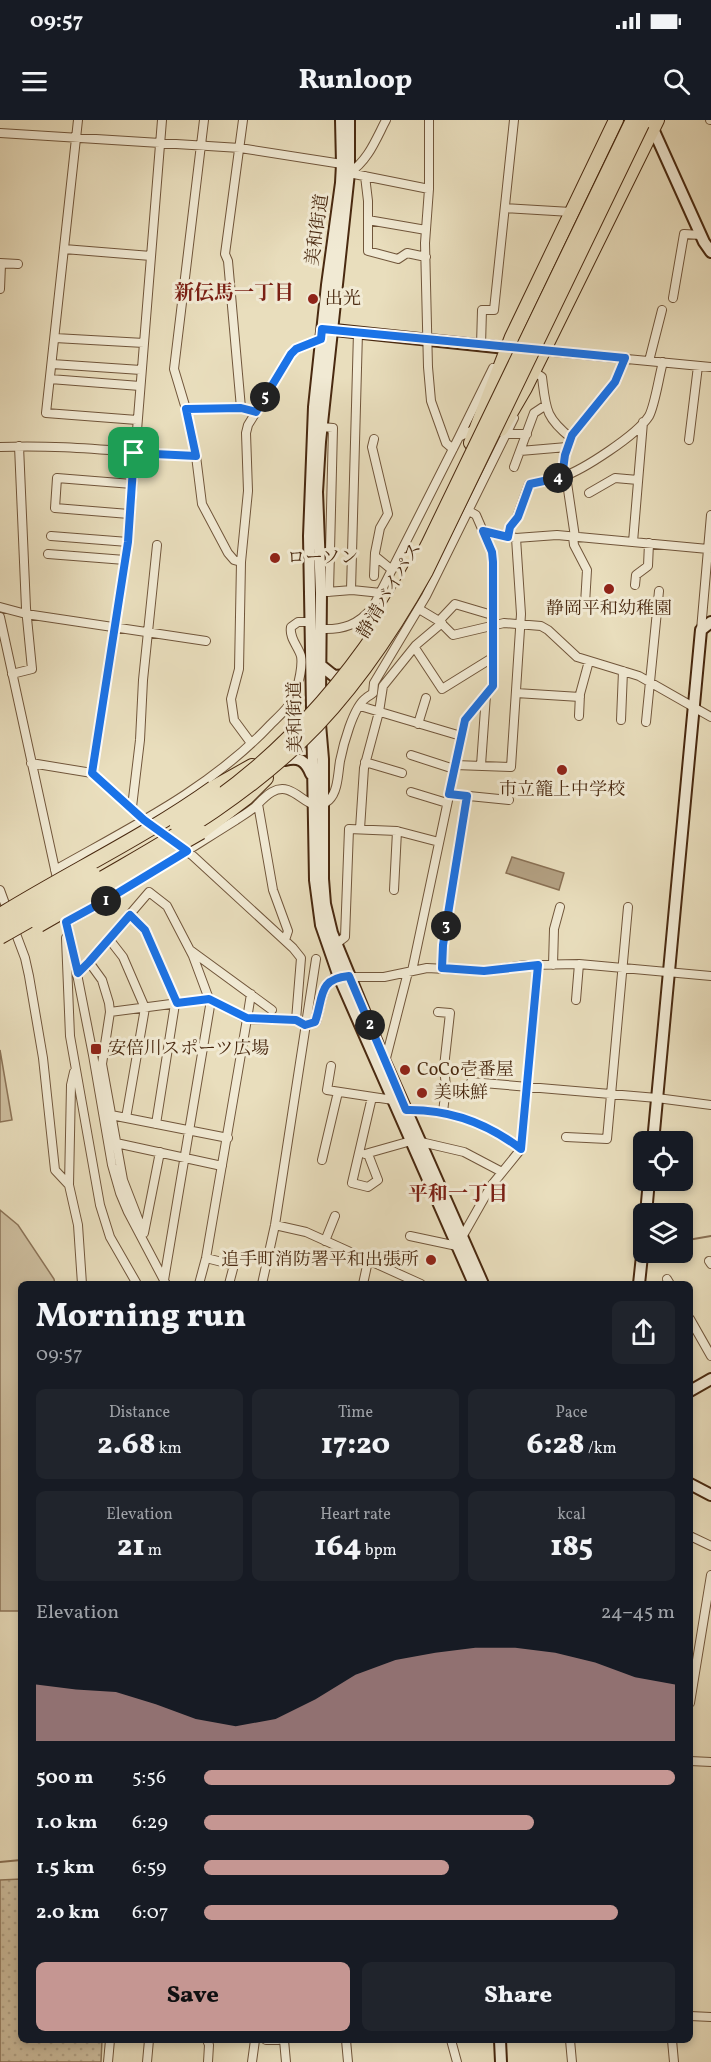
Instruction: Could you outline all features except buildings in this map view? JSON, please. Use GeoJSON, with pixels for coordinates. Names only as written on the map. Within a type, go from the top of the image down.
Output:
{"type":"FeatureCollection","features":[{"type":"Feature","properties":{"kind":"highway"},"geometry":{"type":"LineString","coordinates":[[0,915],[180,812],[213,788],[276,754],[317,723],[386,626],[396,608],[477,428],[524,312],[616,120]]}},
{"type":"Feature","properties":{"kind":"highway"},"geometry":{"type":"LineString","coordinates":[[524,312],[564,242],[623,120]]}},
{"type":"Feature","properties":{"kind":"highway","name":"静清バイパス"},"geometry":{"type":"LineString","coordinates":[[0,925],[189,818],[245,777],[295,733],[352,668],[373,640],[415,569],[633,120]]}},
{"type":"Feature","properties":{"kind":"highway"},"geometry":{"type":"LineString","coordinates":[[0,946],[91,897],[201,832],[246,798],[285,760],[401,634],[494,442],[533,371],[639,156],[650,122]]}},
{"type":"Feature","properties":{"kind":"highway","name":"静清バイパス"},"geometry":{"type":"LineString","coordinates":[[0,937],[213,813],[264,774],[301,741],[362,670],[408,603],[426,571],[650,122]]}},
{"type":"Feature","properties":{"kind":"street"},"geometry":{"type":"LineString","coordinates":[[78,120],[46,413],[137,420]]}},
{"type":"Feature","properties":{"kind":"street"},"geometry":{"type":"LineString","coordinates":[[92,773],[128,542],[162,120]]}},
{"type":"Feature","properties":{"kind":"street"},"geometry":{"type":"LineString","coordinates":[[204,120],[174,369],[186,409],[196,456],[202,504],[228,553],[234,560],[240,562]]}},
{"type":"Feature","properties":{"kind":"street"},"geometry":{"type":"LineString","coordinates":[[241,408],[228,261],[225,254],[243,120]]}},
{"type":"Feature","properties":{"kind":"street","name":"美和街道"},"geometry":{"type":"LineString","coordinates":[[341,120],[346,168]]}},
{"type":"Feature","properties":{"kind":"street","name":"美和街道"},"geometry":{"type":"LineString","coordinates":[[349,120],[346,168],[325,333],[310,487],[320,593],[310,622],[317,723],[322,759],[317,805],[317,904],[323,933],[406,1110],[416,1141],[459,1241],[473,1281]]}},
{"type":"Feature","properties":{"kind":"street"},"geometry":{"type":"LineString","coordinates":[[346,168],[358,167],[386,120]]}},
{"type":"Feature","properties":{"kind":"street"},"geometry":{"type":"LineString","coordinates":[[429,120],[426,257],[427,339],[431,401],[446,443],[453,448]]}},
{"type":"Feature","properties":{"kind":"street"},"geometry":{"type":"LineString","coordinates":[[481,345],[482,310],[494,310],[514,120]]}},
{"type":"Feature","properties":{"kind":"street"},"geometry":{"type":"LineString","coordinates":[[650,122],[701,235],[711,252]]}},
{"type":"Feature","properties":{"kind":"street"},"geometry":{"type":"LineString","coordinates":[[0,133],[240,148],[346,168],[365,176],[429,189]]}},
{"type":"Feature","properties":{"kind":"street"},"geometry":{"type":"LineString","coordinates":[[639,156],[649,151],[664,154]]}},
{"type":"Feature","properties":{"kind":"street"},"geometry":{"type":"LineString","coordinates":[[365,176],[368,251],[398,259],[406,253],[426,257]]}},
{"type":"Feature","properties":{"kind":"street"},"geometry":{"type":"LineString","coordinates":[[505,208],[571,212]]}},
{"type":"Feature","properties":{"kind":"street"},"geometry":{"type":"LineString","coordinates":[[368,220],[426,230]]}},
{"type":"Feature","properties":{"kind":"street"},"geometry":{"type":"LineString","coordinates":[[673,298],[684,234],[701,235]]}},
{"type":"Feature","properties":{"kind":"street"},"geometry":{"type":"LineString","coordinates":[[64,249],[151,255]]}},
{"type":"Feature","properties":{"kind":"street"},"geometry":{"type":"LineString","coordinates":[[0,289],[1,263],[18,264]]}},
{"type":"Feature","properties":{"kind":"street"},"geometry":{"type":"LineString","coordinates":[[649,361],[662,310]]}},
{"type":"Feature","properties":{"kind":"street"},"geometry":{"type":"LineString","coordinates":[[351,590],[358,332]]}},
{"type":"Feature","properties":{"kind":"street"},"geometry":{"type":"LineString","coordinates":[[251,743],[234,720],[231,699],[239,669],[240,562],[248,491],[246,433],[248,425],[293,351],[325,333],[358,332],[711,367]]}},
{"type":"Feature","properties":{"kind":"street","name":"美和街道"},"geometry":{"type":"LineString","coordinates":[[325,333],[317,521],[321,629],[313,780],[325,904],[344,976],[393,1100],[416,1141]]}},
{"type":"Feature","properties":{"kind":"street"},"geometry":{"type":"LineString","coordinates":[[55,338],[144,343]]}},
{"type":"Feature","properties":{"kind":"street"},"geometry":{"type":"LineString","coordinates":[[585,604],[587,570],[574,545],[564,476],[567,447],[571,438],[615,382],[625,358]]}},
{"type":"Feature","properties":{"kind":"street"},"geometry":{"type":"LineString","coordinates":[[411,755],[455,767],[481,765],[511,767],[521,624],[510,527],[518,517],[530,484],[564,476],[620,442],[643,422],[650,410],[663,362]]}},
{"type":"Feature","properties":{"kind":"street"},"geometry":{"type":"LineString","coordinates":[[52,364],[141,370]]}},
{"type":"Feature","properties":{"kind":"street"},"geometry":{"type":"LineString","coordinates":[[689,440],[698,366]]}},
{"type":"Feature","properties":{"kind":"street"},"geometry":{"type":"LineString","coordinates":[[321,629],[338,630],[359,622],[373,607],[493,368]]}},
{"type":"Feature","properties":{"kind":"street"},"geometry":{"type":"LineString","coordinates":[[533,371],[542,378],[546,405],[553,424],[571,438]]}},
{"type":"Feature","properties":{"kind":"street"},"geometry":{"type":"LineString","coordinates":[[50,379],[140,386]]}},
{"type":"Feature","properties":{"kind":"street"},"geometry":{"type":"LineString","coordinates":[[67,923],[187,851],[258,804],[273,791],[280,789],[294,792],[317,805],[331,799],[335,791],[344,744],[360,706],[366,697],[373,693],[374,683],[401,634],[419,609],[520,407],[521,394]]}},
{"type":"Feature","properties":{"kind":"street"},"geometry":{"type":"LineString","coordinates":[[514,467],[534,413],[546,405]]}},
{"type":"Feature","properties":{"kind":"street"},"geometry":{"type":"LineString","coordinates":[[186,409],[241,408],[256,412]]}},
{"type":"Feature","properties":{"kind":"street"},"geometry":{"type":"LineString","coordinates":[[633,542],[643,422]]}},
{"type":"Feature","properties":{"kind":"street"},"geometry":{"type":"LineString","coordinates":[[322,427],[333,428],[331,522],[320,593],[351,590],[381,593]]}},
{"type":"Feature","properties":{"kind":"street"},"geometry":{"type":"LineString","coordinates":[[459,437],[477,428]]}},
{"type":"Feature","properties":{"kind":"street"},"geometry":{"type":"LineString","coordinates":[[507,434],[526,434]]}},
{"type":"Feature","properties":{"kind":"street"},"geometry":{"type":"LineString","coordinates":[[374,439],[372,447],[388,514],[380,528],[374,576]]}},
{"type":"Feature","properties":{"kind":"street"},"geometry":{"type":"LineString","coordinates":[[0,447],[43,445],[196,456]]}},
{"type":"Feature","properties":{"kind":"street"},"geometry":{"type":"LineString","coordinates":[[12,674],[32,669],[26,614],[19,446]]}},
{"type":"Feature","properties":{"kind":"street"},"geometry":{"type":"LineString","coordinates":[[520,451],[567,447]]}},
{"type":"Feature","properties":{"kind":"street"},"geometry":{"type":"LineString","coordinates":[[129,514],[55,508],[57,478],[132,484]]}},
{"type":"Feature","properties":{"kind":"street"},"geometry":{"type":"LineString","coordinates":[[589,493],[615,478],[638,480]]}},
{"type":"Feature","properties":{"kind":"street"},"geometry":{"type":"LineString","coordinates":[[385,1062],[410,971],[467,715],[493,686],[492,552],[476,515],[470,510]]}},
{"type":"Feature","properties":{"kind":"street"},"geometry":{"type":"LineString","coordinates":[[654,1131],[711,515]]}},
{"type":"Feature","properties":{"kind":"street"},"geometry":{"type":"LineString","coordinates":[[317,521],[331,522]]}},
{"type":"Feature","properties":{"kind":"street"},"geometry":{"type":"LineString","coordinates":[[483,531],[512,538],[557,535],[708,549]]}},
{"type":"Feature","properties":{"kind":"street"},"geometry":{"type":"LineString","coordinates":[[51,536],[128,542]]}},
{"type":"Feature","properties":{"kind":"street"},"geometry":{"type":"LineString","coordinates":[[635,585],[636,575],[648,566],[650,543]]}},
{"type":"Feature","properties":{"kind":"street"},"geometry":{"type":"LineString","coordinates":[[132,807],[157,545]]}},
{"type":"Feature","properties":{"kind":"street"},"geometry":{"type":"LineString","coordinates":[[48,554],[125,560]]}},
{"type":"Feature","properties":{"kind":"street"},"geometry":{"type":"LineString","coordinates":[[375,556],[392,570]]}},
{"type":"Feature","properties":{"kind":"street"},"geometry":{"type":"LineString","coordinates":[[646,722],[659,591]]}},
{"type":"Feature","properties":{"kind":"street"},"geometry":{"type":"LineString","coordinates":[[360,829],[365,762],[379,711],[383,686],[454,604],[492,615]]}},
{"type":"Feature","properties":{"kind":"street"},"geometry":{"type":"LineString","coordinates":[[0,607],[26,614],[206,641]]}},
{"type":"Feature","properties":{"kind":"street"},"geometry":{"type":"LineString","coordinates":[[419,609],[440,622],[453,635],[493,625],[542,626],[572,654],[649,681],[711,717]]}},
{"type":"Feature","properties":{"kind":"street"},"geometry":{"type":"LineString","coordinates":[[0,617],[78,973],[112,1166],[120,1193],[164,1281]]}},
{"type":"Feature","properties":{"kind":"street"},"geometry":{"type":"LineString","coordinates":[[55,870],[201,785],[251,743],[293,700],[300,676],[301,658],[290,630],[294,624],[310,622]]}},
{"type":"Feature","properties":{"kind":"street"},"geometry":{"type":"LineString","coordinates":[[701,630],[711,622]]}},
{"type":"Feature","properties":{"kind":"street"},"geometry":{"type":"LineString","coordinates":[[401,634],[416,646],[442,689],[492,658]]}},
{"type":"Feature","properties":{"kind":"street"},"geometry":{"type":"LineString","coordinates":[[579,716],[580,696],[589,661]]}},
{"type":"Feature","properties":{"kind":"street"},"geometry":{"type":"LineString","coordinates":[[319,664],[334,676],[351,674]]}},
{"type":"Feature","properties":{"kind":"street"},"geometry":{"type":"LineString","coordinates":[[621,720],[623,671]]}},
{"type":"Feature","properties":{"kind":"street"},"geometry":{"type":"LineString","coordinates":[[516,693],[580,696]]}},
{"type":"Feature","properties":{"kind":"street"},"geometry":{"type":"LineString","coordinates":[[481,765],[486,695]]}},
{"type":"Feature","properties":{"kind":"street"},"geometry":{"type":"LineString","coordinates":[[418,724],[426,698]]}},
{"type":"Feature","properties":{"kind":"street"},"geometry":{"type":"LineString","coordinates":[[360,706],[461,736]]}},
{"type":"Feature","properties":{"kind":"street"},"geometry":{"type":"LineString","coordinates":[[285,760],[296,758],[307,764],[313,780]]}},
{"type":"Feature","properties":{"kind":"street"},"geometry":{"type":"LineString","coordinates":[[365,762],[402,773]]}},
{"type":"Feature","properties":{"kind":"street"},"geometry":{"type":"LineString","coordinates":[[31,763],[92,773],[144,820],[187,851],[285,940],[301,957],[296,1020]]}},
{"type":"Feature","properties":{"kind":"street"},"geometry":{"type":"LineString","coordinates":[[411,792],[447,803]]}},
{"type":"Feature","properties":{"kind":"street"},"geometry":{"type":"LineString","coordinates":[[449,794],[509,800]]}},
{"type":"Feature","properties":{"kind":"street"},"geometry":{"type":"LineString","coordinates":[[442,968],[443,945],[467,796]]}},
{"type":"Feature","properties":{"kind":"street"},"geometry":{"type":"LineString","coordinates":[[258,804],[273,890],[288,932],[285,940]]}},
{"type":"Feature","properties":{"kind":"street"},"geometry":{"type":"LineString","coordinates":[[336,944],[345,937],[348,829],[397,831],[439,842]]}},
{"type":"Feature","properties":{"kind":"street"},"geometry":{"type":"LineString","coordinates":[[394,890],[397,831]]}},
{"type":"Feature","properties":{"kind":"street"},"geometry":{"type":"LineString","coordinates":[[0,890],[25,958],[29,976],[43,1058],[55,1170],[69,1185]]}},
{"type":"Feature","properties":{"kind":"street"},"geometry":{"type":"LineString","coordinates":[[78,973],[149,892],[167,906],[189,950],[209,999],[210,1006],[165,1281]]}},
{"type":"Feature","properties":{"kind":"street"},"geometry":{"type":"LineString","coordinates":[[553,965],[554,929],[560,907]]}},
{"type":"Feature","properties":{"kind":"street"},"geometry":{"type":"LineString","coordinates":[[566,1137],[607,1139],[628,907]]}},
{"type":"Feature","properties":{"kind":"street"},"geometry":{"type":"LineString","coordinates":[[130,915],[145,930],[176,1004],[156,1124]]}},
{"type":"Feature","properties":{"kind":"street"},"geometry":{"type":"LineString","coordinates":[[67,923],[70,1036],[97,1191],[104,1223],[135,1281]]}},
{"type":"Feature","properties":{"kind":"street"},"geometry":{"type":"LineString","coordinates":[[109,939],[123,957],[145,1008],[126,1118]]}},
{"type":"Feature","properties":{"kind":"street"},"geometry":{"type":"LineString","coordinates":[[189,950],[272,1010]]}},
{"type":"Feature","properties":{"kind":"street"},"geometry":{"type":"LineString","coordinates":[[263,1281],[275,1225],[316,959]]}},
{"type":"Feature","properties":{"kind":"street"},"geometry":{"type":"LineString","coordinates":[[89,962],[105,987],[110,1012],[102,1064],[124,1186],[143,1238]]}},
{"type":"Feature","properties":{"kind":"street"},"geometry":{"type":"LineString","coordinates":[[110,1012],[209,999],[247,1018],[296,1020],[305,1025],[315,1022],[327,983],[344,976],[384,977],[427,968],[484,971],[538,965],[579,964],[711,976]]}},
{"type":"Feature","properties":{"kind":"street"},"geometry":{"type":"LineString","coordinates":[[576,1000],[579,964]]}},
{"type":"Feature","properties":{"kind":"street"},"geometry":{"type":"LineString","coordinates":[[410,1236],[459,1241],[491,1186],[521,1149],[538,965]]}},
{"type":"Feature","properties":{"kind":"street"},"geometry":{"type":"LineString","coordinates":[[200,1281],[228,1138],[251,994]]}},
{"type":"Feature","properties":{"kind":"street"},"geometry":{"type":"LineString","coordinates":[[438,1012],[450,1012],[444,1067],[446,1087],[443,1112]]}},
{"type":"Feature","properties":{"kind":"street"},"geometry":{"type":"LineString","coordinates":[[75,1064],[71,1085],[69,1185],[78,1225],[82,1281]]}},
{"type":"Feature","properties":{"kind":"street"},"geometry":{"type":"LineString","coordinates":[[331,1066],[327,1090],[393,1100]]}},
{"type":"Feature","properties":{"kind":"street"},"geometry":{"type":"LineString","coordinates":[[471,1082],[657,1098],[711,1105]]}},
{"type":"Feature","properties":{"kind":"street"},"geometry":{"type":"LineString","coordinates":[[322,1160],[338,1092]]}},
{"type":"Feature","properties":{"kind":"street"},"geometry":{"type":"LineString","coordinates":[[368,1154],[378,1180],[368,1187],[352,1184],[372,1097]]}},
{"type":"Feature","properties":{"kind":"street"},"geometry":{"type":"LineString","coordinates":[[406,1110],[443,1112],[468,1119],[488,1128],[521,1149]]}},
{"type":"Feature","properties":{"kind":"street"},"geometry":{"type":"LineString","coordinates":[[111,1115],[228,1138]]}},
{"type":"Feature","properties":{"kind":"street"},"geometry":{"type":"LineString","coordinates":[[358,1157],[416,1141],[464,1152],[502,1172]]}},
{"type":"Feature","properties":{"kind":"street"},"geometry":{"type":"LineString","coordinates":[[116,1143],[222,1166]]}},
{"type":"Feature","properties":{"kind":"street"},"geometry":{"type":"LineString","coordinates":[[143,1238],[160,1152]]}},
{"type":"Feature","properties":{"kind":"street"},"geometry":{"type":"LineString","coordinates":[[325,1241],[335,1216]]}},
{"type":"Feature","properties":{"kind":"street"},"geometry":{"type":"LineString","coordinates":[[275,1225],[306,1232],[414,1281]]}},
{"type":"Feature","properties":{"kind":"street","name":"美和街道"},"geometry":{"type":"LineString","coordinates":[[459,1241],[481,1281]]}},
{"type":"Feature","properties":{"kind":"street"},"geometry":{"type":"LineString","coordinates":[[206,1258],[234,1265],[230,1281]]}},
{"type":"Feature","properties":{"kind":"street"},"geometry":{"type":"LineString","coordinates":[[364,1281],[368,1261]]}},
{"type":"Feature","properties":{"kind":"street"},"geometry":{"type":"LineString","coordinates":[[639,1281],[641,1263]]}},
{"type":"Feature","properties":{"kind":"street"},"geometry":{"type":"LineString","coordinates":[[693,1324],[711,1356]]}},
{"type":"Feature","properties":{"kind":"street"},"geometry":{"type":"LineString","coordinates":[[693,1389],[711,1380]]}},
{"type":"Feature","properties":{"kind":"street"},"geometry":{"type":"LineString","coordinates":[[693,1486],[711,1495]]}},
{"type":"Feature","properties":{"kind":"street"},"geometry":{"type":"LineString","coordinates":[[693,1537],[711,1546]]}},
{"type":"Feature","properties":{"kind":"street"},"geometry":{"type":"LineString","coordinates":[[693,1685],[711,1575]]}},
{"type":"Feature","properties":{"kind":"street"},"geometry":{"type":"LineString","coordinates":[[693,1761],[711,1762]]}},
{"type":"Feature","properties":{"kind":"street"},"geometry":{"type":"LineString","coordinates":[[693,2016],[711,2017]]}},
{"type":"Feature","properties":{"kind":"street"},"geometry":{"type":"LineString","coordinates":[[108,2062],[110,2043]]}},
{"type":"Feature","properties":{"kind":"street"},"geometry":{"type":"LineString","coordinates":[[147,2062],[149,2043]]}},
{"type":"Feature","properties":{"kind":"street"},"geometry":{"type":"LineString","coordinates":[[208,2043],[208,2062]]}},
{"type":"Feature","properties":{"kind":"street"},"geometry":{"type":"LineString","coordinates":[[252,2062],[255,2043]]}},
{"type":"Feature","properties":{"kind":"street"},"geometry":{"type":"LineString","coordinates":[[284,2043],[286,2062]]}},
{"type":"Feature","properties":{"kind":"street"},"geometry":{"type":"LineString","coordinates":[[346,2043],[348,2062]]}},
{"type":"Feature","properties":{"kind":"street"},"geometry":{"type":"LineString","coordinates":[[452,2043],[457,2062]]}},
{"type":"Feature","properties":{"kind":"street"},"geometry":{"type":"LineString","coordinates":[[500,2043],[501,2062]]}},
{"type":"Feature","properties":{"kind":"street"},"geometry":{"type":"LineString","coordinates":[[570,2043],[572,2062]]}},
{"type":"Feature","properties":{"kind":"street"},"geometry":{"type":"LineString","coordinates":[[672,2043],[674,2062]]}},
{"type":"Feature","properties":{"kind":"shaded area"},"geometry":{"type":"Polygon","coordinates":[[[512,857],[564,873],[559,890],[506,873],[512,857]]]}},
{"type":"Feature","properties":{"kind":"shaded area"},"geometry":{"type":"Polygon","coordinates":[[[0,1050],[12,1120],[0,1122],[0,1050]]]}},
{"type":"Feature","properties":{"kind":"shaded area"},"geometry":{"type":"Polygon","coordinates":[[[0,1210],[18,1225],[54,1281],[18,1281],[18,1611],[0,1611],[0,1210]]]}},
{"type":"Feature","properties":{"kind":"shaded area"},"geometry":{"type":"Polygon","coordinates":[[[18,1879],[18,2043],[102,2043],[101,2062],[0,2062],[0,1880],[18,1879]]]}},
{"type":"Feature","properties":{"kind":"waterway"},"geometry":{"type":"LineString","coordinates":[[693,1239],[711,1236]]}},
{"type":"Feature","properties":{"kind":"waterway"},"geometry":{"type":"LineString","coordinates":[[0,1862],[18,1860]]}},
{"type":"Feature","properties":{"kind":"place","name":"出光"},"geometry":{"type":"Point","coordinates":[313,299]}},
{"type":"Feature","properties":{"kind":"place","name":"ローソン"},"geometry":{"type":"Point","coordinates":[275,558]}},
{"type":"Feature","properties":{"kind":"place","name":"静岡平和幼稚園"},"geometry":{"type":"Point","coordinates":[609,589]}},
{"type":"Feature","properties":{"kind":"place","name":"市立籠上中学校"},"geometry":{"type":"Point","coordinates":[562,770]}},
{"type":"Feature","properties":{"kind":"place","name":"安倍川スポーツ広場"},"geometry":{"type":"Point","coordinates":[96,1049]}},
{"type":"Feature","properties":{"kind":"place","name":"CoCo壱番屋"},"geometry":{"type":"Point","coordinates":[405,1070]}},
{"type":"Feature","properties":{"kind":"place","name":"美味鮮"},"geometry":{"type":"Point","coordinates":[422,1093]}},
{"type":"Feature","properties":{"kind":"place","name":"追手町消防署平和出張所"},"geometry":{"type":"Point","coordinates":[431,1260]}},
{"type":"Feature","properties":{"kind":"district","name":"新伝馬一丁目"},"geometry":{"type":"Point","coordinates":[234,294]}},
{"type":"Feature","properties":{"kind":"district","name":"平和一丁目"},"geometry":{"type":"Point","coordinates":[458,1195]}},
{"type":"Feature","properties":{"kind":"route"},"geometry":{"type":"LineString","coordinates":[[322,329],[625,358],[615,382],[572,435],[567,445],[562,477],[530,484],[518,517],[510,527],[508,537],[483,531],[492,552],[493,562],[493,686],[492,690],[467,715],[449,794],[467,796],[443,945],[442,968],[484,971],[538,965],[521,1149],[488,1128],[468,1119],[443,1112],[406,1110],[349,976],[336,977],[327,983],[315,1022],[310,1025],[299,1023],[296,1020],[247,1018],[209,999],[177,1003],[143,926],[130,915],[78,973],[66,922],[187,851],[144,820],[92,773],[128,542],[134,453],[196,456],[186,409],[241,408],[256,412],[291,354],[296,349],[321,339],[322,329]]}}]}
